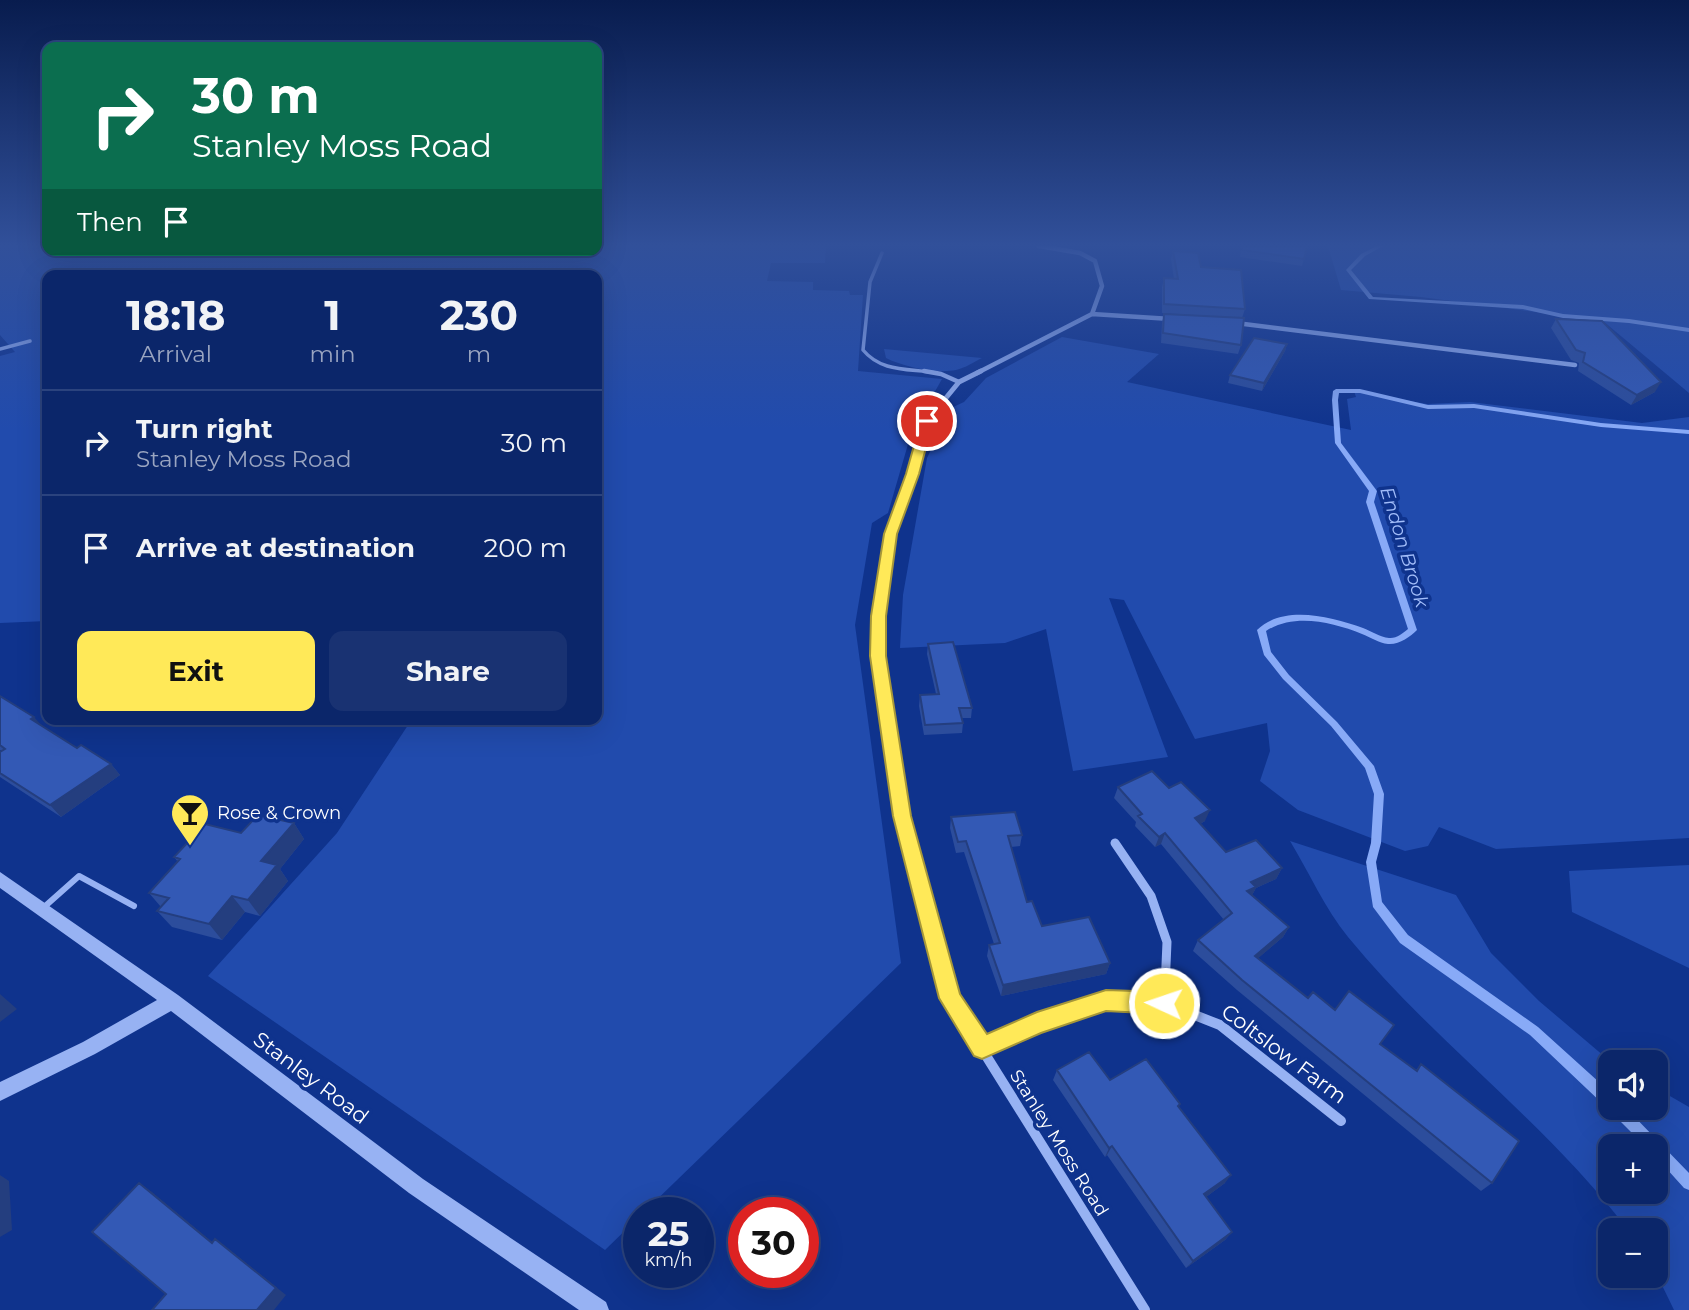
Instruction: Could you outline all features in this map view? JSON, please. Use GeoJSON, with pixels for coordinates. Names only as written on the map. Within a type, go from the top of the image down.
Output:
{"type":"FeatureCollection","features":[{"type":"Feature","properties":{"kind":"street"},"geometry":{"type":"LineString","coordinates":[[1094,307],[1092,314],[1174,319]]}},
{"type":"Feature","properties":{"kind":"street","name":"Stanley Moss Road"},"geometry":{"type":"LineString","coordinates":[[1092,314],[959,382],[927,421],[912,474],[890,534],[879,616],[878,656],[902,816],[950,998],[1144,1310]]}},
{"type":"Feature","properties":{"kind":"street"},"geometry":{"type":"LineString","coordinates":[[1229,322],[1575,365]]}},
{"type":"Feature","properties":{"kind":"street"},"geometry":{"type":"LineString","coordinates":[[1115,843],[1151,896],[1167,942],[1164,1003]]}},
{"type":"Feature","properties":{"kind":"street","name":"Stanley Road"},"geometry":{"type":"LineString","coordinates":[[0,879],[172,1001],[416,1185],[598,1310]]}},
{"type":"Feature","properties":{"kind":"street","name":"Coltslow Farm"},"geometry":{"type":"LineString","coordinates":[[982,1048],[1037,1023],[1106,1000],[1164,1003],[1220,1025],[1341,1121]]}},
{"type":"Feature","properties":{"kind":"street"},"geometry":{"type":"LineString","coordinates":[[0,1092],[89,1048],[172,1001]]}},
{"type":"Feature","properties":{"kind":"lane"},"geometry":{"type":"LineString","coordinates":[[867,307],[863,351],[870,361],[889,368],[940,373],[959,382]]}},
{"type":"Feature","properties":{"kind":"lane"},"geometry":{"type":"LineString","coordinates":[[0,349],[30,341]]}},
{"type":"Feature","properties":{"kind":"lane"},"geometry":{"type":"LineString","coordinates":[[41,910],[79,876],[134,906]]}},
{"type":"Feature","properties":{"kind":"shaded area"},"geometry":{"type":"Polygon","coordinates":[[[0,307],[42,307],[42,621],[0,623],[0,356],[15,352],[0,335],[0,307]]]}},
{"type":"Feature","properties":{"kind":"shaded area"},"geometry":{"type":"Polygon","coordinates":[[[602,307],[862,307],[858,371],[942,379],[911,434],[888,513],[872,523],[855,625],[901,963],[660,1197],[623,1197],[623,1233],[605,1250],[208,976],[337,833],[408,725],[602,725],[602,307]]]}},
{"type":"Feature","properties":{"kind":"shaded area"},"geometry":{"type":"Polygon","coordinates":[[[1498,307],[1689,307],[1689,393],[1603,321],[1498,307]]]}},
{"type":"Feature","properties":{"kind":"shaded area"},"geometry":{"type":"Polygon","coordinates":[[[1062,337],[1159,354],[1127,382],[1351,430],[1347,399],[1356,397],[1354,391],[1427,404],[1470,402],[1642,423],[1689,417],[1689,838],[1496,849],[1439,827],[1428,846],[1405,851],[1298,810],[1260,781],[1270,751],[1267,723],[1195,739],[1124,600],[1109,598],[1168,757],[1073,771],[1046,629],[1005,643],[900,648],[903,595],[927,458],[951,408],[964,402],[986,378],[1062,337]]]}},
{"type":"Feature","properties":{"kind":"shaded area"},"geometry":{"type":"Polygon","coordinates":[[[884,349],[982,358],[956,370],[930,370],[911,367],[886,358],[884,349]]]}},
{"type":"Feature","properties":{"kind":"shaded area"},"geometry":{"type":"Polygon","coordinates":[[[1290,841],[1456,895],[1491,953],[1539,1001],[1598,1051],[1598,1120],[1668,1120],[1668,1095],[1689,1107],[1689,1310],[1674,1310],[1663,1288],[1668,1288],[1668,1218],[1618,1218],[1607,1204],[1668,1204],[1668,1134],[1598,1134],[1598,1193],[1562,1153],[1381,975],[1348,937],[1290,841]]]}},
{"type":"Feature","properties":{"kind":"shaded area"},"geometry":{"type":"Polygon","coordinates":[[[1689,865],[1689,968],[1572,912],[1569,871],[1689,865]]]}},
{"type":"Feature","properties":{"kind":"building"},"geometry":{"type":"Polygon","coordinates":[[[1164,314],[1244,318],[1241,345],[1163,333],[1164,314]]]}},
{"type":"Feature","properties":{"kind":"building"},"geometry":{"type":"Polygon","coordinates":[[[1556,319],[1602,321],[1661,382],[1637,395],[1583,362],[1585,353],[1576,350],[1556,319]]]}},
{"type":"Feature","properties":{"kind":"building"},"geometry":{"type":"Polygon","coordinates":[[[1254,338],[1287,344],[1264,383],[1230,375],[1254,338]]]}},
{"type":"Feature","properties":{"kind":"building"},"geometry":{"type":"Polygon","coordinates":[[[953,642],[972,708],[959,708],[963,723],[925,725],[920,695],[939,694],[928,644],[953,642]]]}},
{"type":"Feature","properties":{"kind":"building"},"geometry":{"type":"Polygon","coordinates":[[[0,696],[77,748],[81,745],[111,764],[50,805],[0,773],[0,752],[5,749],[0,745],[0,696]]]}},
{"type":"Feature","properties":{"kind":"building"},"geometry":{"type":"Polygon","coordinates":[[[1152,771],[1169,788],[1181,782],[1210,810],[1195,818],[1226,852],[1256,840],[1282,868],[1251,882],[1256,887],[1247,891],[1289,927],[1255,956],[1308,998],[1313,992],[1335,1010],[1349,991],[1394,1025],[1380,1044],[1417,1071],[1421,1064],[1519,1141],[1492,1183],[1242,980],[1198,940],[1232,913],[1165,833],[1159,837],[1138,816],[1142,814],[1118,787],[1152,771]]]}},
{"type":"Feature","properties":{"kind":"building"},"geometry":{"type":"Polygon","coordinates":[[[1015,812],[1022,835],[1008,836],[1027,902],[1032,901],[1042,926],[1089,917],[1110,963],[1003,985],[989,945],[1000,943],[966,841],[958,842],[951,817],[1015,812]]]}},
{"type":"Feature","properties":{"kind":"building"},"geometry":{"type":"Polygon","coordinates":[[[258,815],[294,823],[261,861],[277,865],[248,900],[232,896],[209,924],[157,911],[169,898],[149,893],[180,859],[174,857],[205,824],[241,833],[258,815]]]}},
{"type":"Feature","properties":{"kind":"building"},"geometry":{"type":"Polygon","coordinates":[[[1089,1052],[1110,1080],[1146,1059],[1231,1175],[1204,1194],[1232,1232],[1193,1261],[1112,1146],[1109,1148],[1057,1070],[1089,1052]]]}},
{"type":"Feature","properties":{"kind":"building"},"geometry":{"type":"Polygon","coordinates":[[[139,1183],[212,1243],[215,1239],[276,1288],[257,1310],[152,1310],[166,1294],[92,1232],[139,1183]]]}},
{"type":"Feature","properties":{"kind":"waterway"},"geometry":{"type":"LineString","coordinates":[[1524,307],[1563,316],[1629,321],[1689,330]]}},
{"type":"Feature","properties":{"kind":"waterway","name":"Endon Brook"},"geometry":{"type":"LineString","coordinates":[[1598,1090],[1534,1031],[1404,939],[1377,904],[1371,862],[1376,843],[1379,794],[1369,766],[1334,724],[1286,677],[1267,653],[1261,630],[1272,623],[1297,618],[1324,620],[1388,641],[1398,639],[1413,630],[1370,502],[1373,491],[1338,443],[1336,391],[1360,391],[1428,407],[1474,406],[1601,425],[1689,432]]}},
{"type":"Feature","properties":{"kind":"waterway","name":"Endon Brook"},"geometry":{"type":"LineString","coordinates":[[1629,1120],[1642,1134]]}},
{"type":"Feature","properties":{"kind":"waterway","name":"Endon Brook"},"geometry":{"type":"LineString","coordinates":[[1668,1161],[1689,1183]]}},
{"type":"Feature","properties":{"kind":"place","name":"Rose & Crown"},"geometry":{"type":"Point","coordinates":[190,847]}},
{"type":"Feature","properties":{"kind":"route"},"geometry":{"type":"LineString","coordinates":[[927,421],[912,474],[890,534],[879,616],[878,656],[902,816],[950,998],[982,1048],[1037,1023],[1106,1000],[1164,1003]]}}]}
